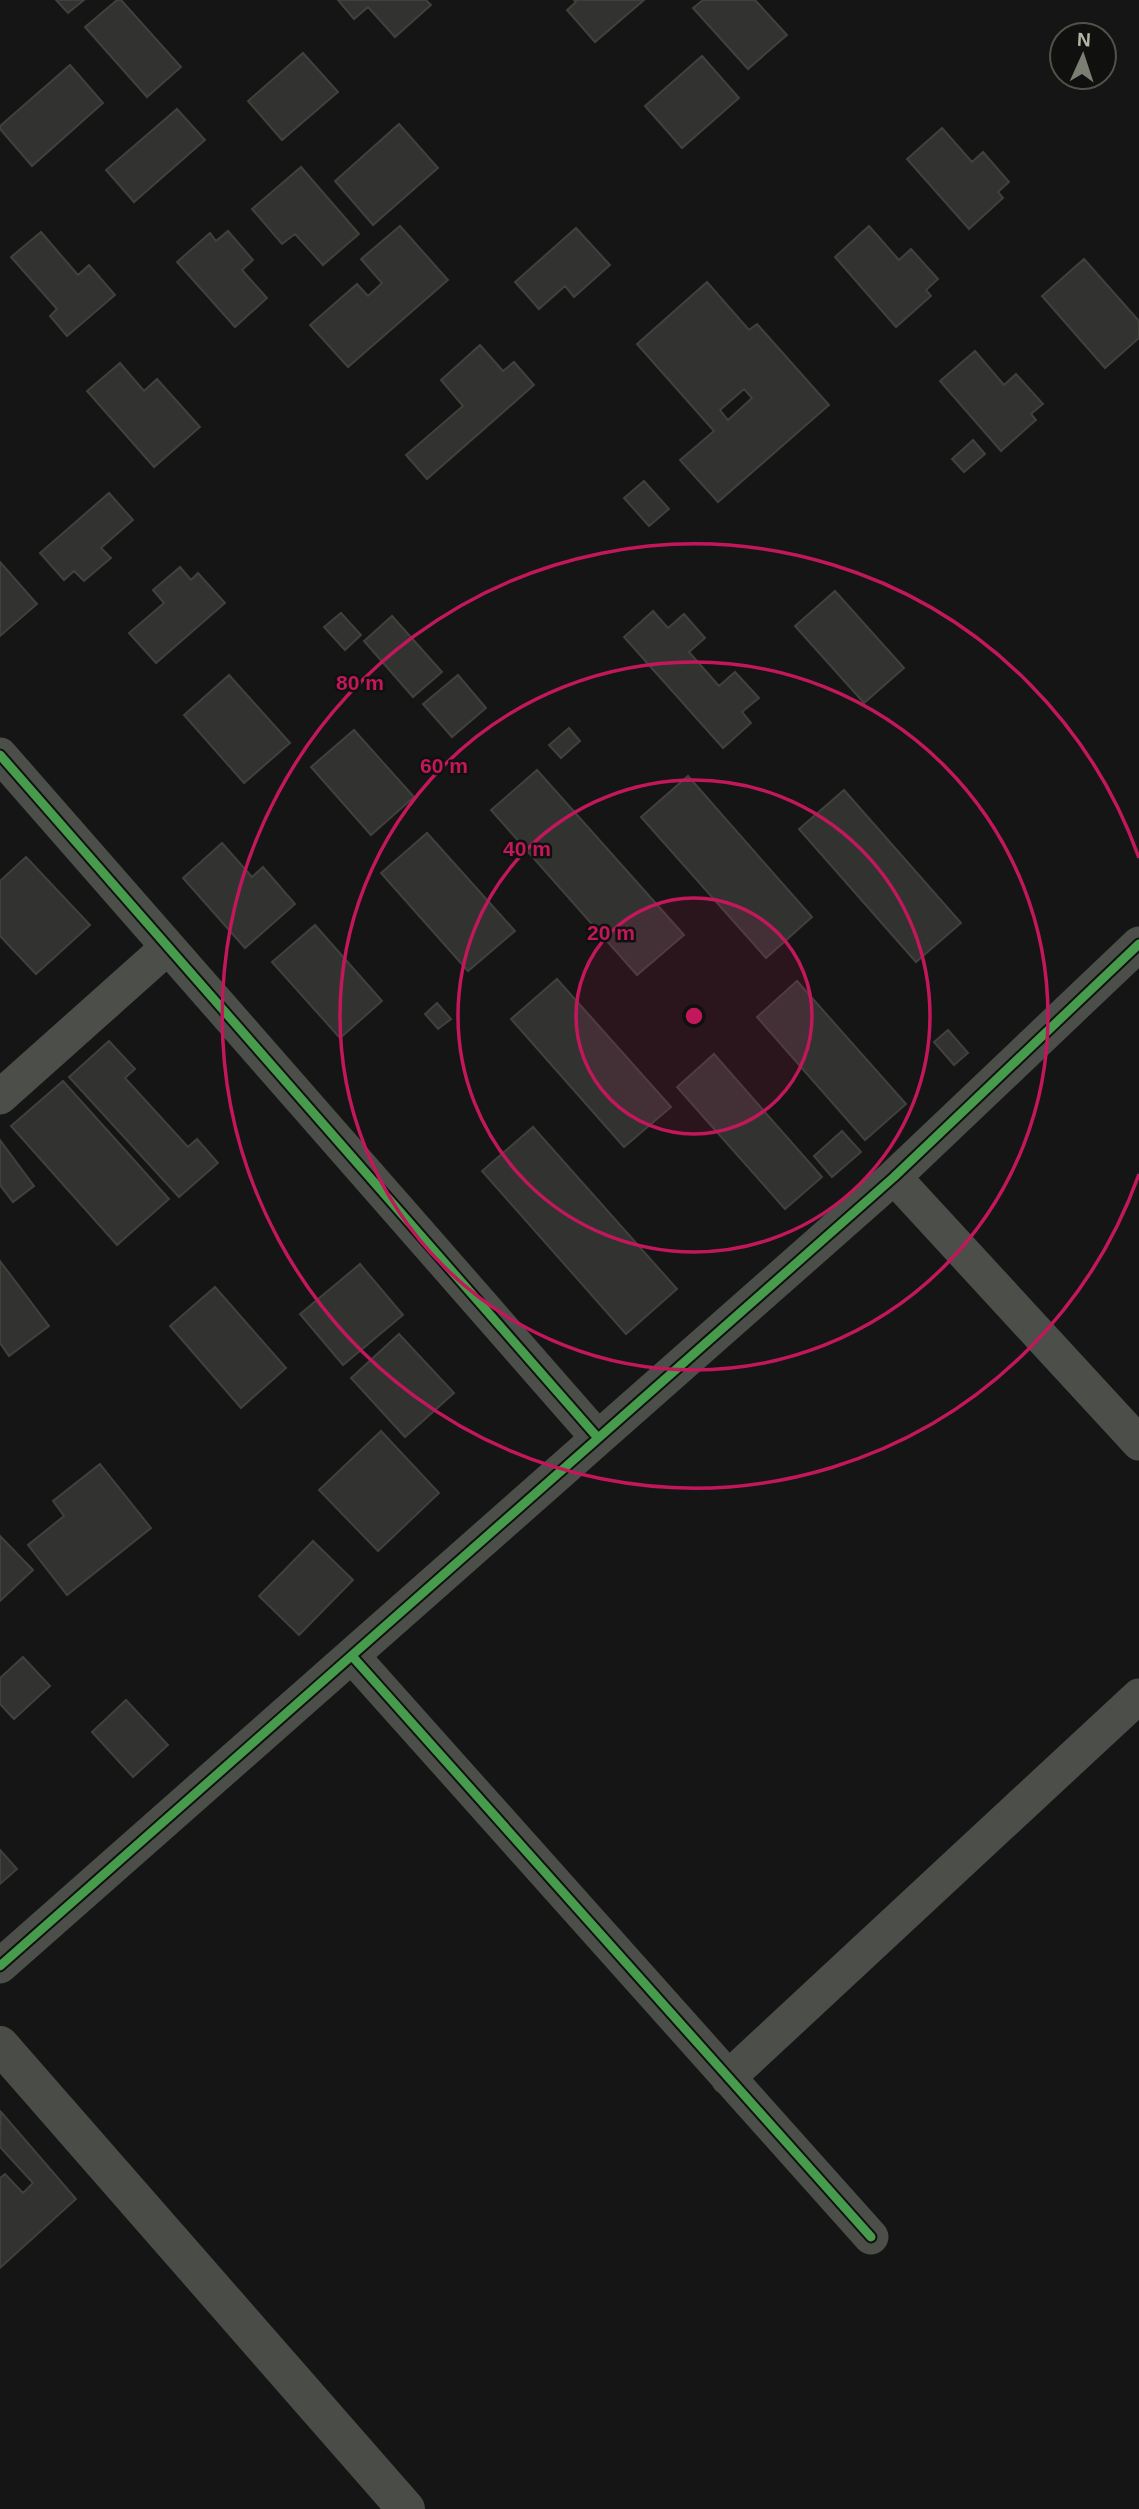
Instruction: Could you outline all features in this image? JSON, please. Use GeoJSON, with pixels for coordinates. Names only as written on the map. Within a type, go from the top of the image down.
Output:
{"type":"FeatureCollection","features":[{"type":"Feature","properties":{"kind":"main road"},"geometry":{"type":"LineString","coordinates":[[0,2045],[406,2509]]}},
{"type":"Feature","properties":{"kind":"street"},"geometry":{"type":"LineString","coordinates":[[0,755],[598,1438]]}},
{"type":"Feature","properties":{"kind":"street"},"geometry":{"type":"LineString","coordinates":[[0,1966],[894,1177],[1139,944]]}},
{"type":"Feature","properties":{"kind":"street"},"geometry":{"type":"LineString","coordinates":[[0,1097],[169,947]]}},
{"type":"Feature","properties":{"kind":"street"},"geometry":{"type":"LineString","coordinates":[[894,1177],[1139,1443]]}},
{"type":"Feature","properties":{"kind":"street"},"geometry":{"type":"LineString","coordinates":[[352,1656],[871,2237]]}},
{"type":"Feature","properties":{"kind":"street"},"geometry":{"type":"LineString","coordinates":[[728,2078],[1139,1696]]}},
{"type":"Feature","properties":{"kind":"building"},"geometry":{"type":"Polygon","coordinates":[[[56,0],[84,0],[68,13],[56,0]]]}},
{"type":"Feature","properties":{"kind":"building"},"geometry":{"type":"Polygon","coordinates":[[[117,0],[121,0],[181,67],[147,97],[85,27],[117,0]]]}},
{"type":"Feature","properties":{"kind":"building"},"geometry":{"type":"Polygon","coordinates":[[[338,0],[426,0],[431,5],[395,37],[368,7],[354,19],[338,0]]]}},
{"type":"Feature","properties":{"kind":"building"},"geometry":{"type":"Polygon","coordinates":[[[574,0],[644,0],[595,42],[567,10],[576,2],[574,0]]]}},
{"type":"Feature","properties":{"kind":"building"},"geometry":{"type":"Polygon","coordinates":[[[703,0],[755,0],[787,35],[748,69],[693,8],[703,0]]]}},
{"type":"Feature","properties":{"kind":"building"},"geometry":{"type":"Polygon","coordinates":[[[303,53],[338,92],[282,140],[248,101],[303,53]]]}},
{"type":"Feature","properties":{"kind":"building"},"geometry":{"type":"Polygon","coordinates":[[[702,56],[739,98],[682,148],[645,106],[702,56]]]}},
{"type":"Feature","properties":{"kind":"building"},"geometry":{"type":"Polygon","coordinates":[[[70,65],[103,103],[32,166],[0,126],[70,65]]]}},
{"type":"Feature","properties":{"kind":"building"},"geometry":{"type":"Polygon","coordinates":[[[177,109],[205,140],[134,202],[106,170],[177,109]]]}},
{"type":"Feature","properties":{"kind":"building"},"geometry":{"type":"Polygon","coordinates":[[[399,124],[438,168],[373,225],[335,181],[399,124]]]}},
{"type":"Feature","properties":{"kind":"building"},"geometry":{"type":"Polygon","coordinates":[[[942,128],[972,162],[983,152],[1009,182],[998,192],[1003,198],[969,229],[907,159],[942,128]]]}},
{"type":"Feature","properties":{"kind":"building"},"geometry":{"type":"Polygon","coordinates":[[[301,167],[359,234],[323,265],[295,234],[282,244],[252,209],[301,167]]]}},
{"type":"Feature","properties":{"kind":"building"},"geometry":{"type":"Polygon","coordinates":[[[400,226],[448,280],[348,367],[310,325],[357,284],[368,296],[382,283],[361,259],[400,226]]]}},
{"type":"Feature","properties":{"kind":"building"},"geometry":{"type":"Polygon","coordinates":[[[869,226],[899,260],[911,249],[938,279],[926,290],[931,296],[896,327],[835,257],[869,226]]]}},
{"type":"Feature","properties":{"kind":"building"},"geometry":{"type":"Polygon","coordinates":[[[576,228],[610,265],[574,297],[565,286],[539,309],[515,282],[576,228]]]}},
{"type":"Feature","properties":{"kind":"building"},"geometry":{"type":"Polygon","coordinates":[[[228,231],[253,260],[242,270],[267,298],[235,327],[177,262],[210,233],[216,241],[228,231]]]}},
{"type":"Feature","properties":{"kind":"building"},"geometry":{"type":"Polygon","coordinates":[[[41,232],[78,275],[89,265],[115,295],[67,336],[50,316],[57,309],[11,257],[41,232]]]}},
{"type":"Feature","properties":{"kind":"building"},"geometry":{"type":"Polygon","coordinates":[[[1084,259],[1139,321],[1139,338],[1105,368],[1042,296],[1084,259]]]}},
{"type":"Feature","properties":{"kind":"building"},"geometry":{"type":"Polygon","coordinates":[[[707,282],[749,330],[757,324],[829,405],[718,502],[680,460],[714,431],[637,344],[707,282]],[[744,389],[720,410],[728,420],[752,398],[744,389]]]}},
{"type":"Feature","properties":{"kind":"building"},"geometry":{"type":"Polygon","coordinates":[[[480,345],[503,371],[514,362],[534,385],[427,479],[406,455],[463,406],[441,380],[480,345]]]}},
{"type":"Feature","properties":{"kind":"building"},"geometry":{"type":"Polygon","coordinates":[[[975,351],[1004,385],[1016,374],[1043,404],[1031,414],[1036,420],[1001,451],[940,381],[975,351]]]}},
{"type":"Feature","properties":{"kind":"building"},"geometry":{"type":"Polygon","coordinates":[[[120,363],[144,391],[157,379],[200,427],[154,467],[87,391],[120,363]]]}},
{"type":"Feature","properties":{"kind":"building"},"geometry":{"type":"Polygon","coordinates":[[[973,440],[985,454],[964,472],[952,459],[973,440]]]}},
{"type":"Feature","properties":{"kind":"building"},"geometry":{"type":"Polygon","coordinates":[[[644,481],[669,509],[649,526],[624,498],[644,481]]]}},
{"type":"Feature","properties":{"kind":"building"},"geometry":{"type":"Polygon","coordinates":[[[109,493],[133,520],[101,548],[111,558],[84,581],[74,571],[64,580],[40,553],[109,493]]]}},
{"type":"Feature","properties":{"kind":"building"},"geometry":{"type":"Polygon","coordinates":[[[0,562],[37,604],[0,636],[0,562]]]}},
{"type":"Feature","properties":{"kind":"building"},"geometry":{"type":"Polygon","coordinates":[[[180,567],[191,580],[198,573],[225,603],[156,663],[129,633],[164,603],[153,590],[180,567]]]}},
{"type":"Feature","properties":{"kind":"building"},"geometry":{"type":"Polygon","coordinates":[[[835,591],[904,668],[864,703],[795,626],[835,591]]]}},
{"type":"Feature","properties":{"kind":"building"},"geometry":{"type":"Polygon","coordinates":[[[653,611],[668,628],[684,614],[705,638],[689,652],[719,686],[735,672],[759,698],[742,712],[751,723],[723,748],[624,637],[653,611]]]}},
{"type":"Feature","properties":{"kind":"building"},"geometry":{"type":"Polygon","coordinates":[[[341,613],[361,635],[345,650],[324,627],[341,613]]]}},
{"type":"Feature","properties":{"kind":"building"},"geometry":{"type":"Polygon","coordinates":[[[392,616],[442,672],[413,697],[364,641],[392,616]]]}},
{"type":"Feature","properties":{"kind":"building"},"geometry":{"type":"Polygon","coordinates":[[[229,675],[290,743],[244,783],[184,715],[229,675]]]}},
{"type":"Feature","properties":{"kind":"building"},"geometry":{"type":"Polygon","coordinates":[[[458,675],[486,708],[452,737],[423,704],[458,675]]]}},
{"type":"Feature","properties":{"kind":"building"},"geometry":{"type":"Polygon","coordinates":[[[569,728],[580,741],[561,758],[549,745],[569,728]]]}},
{"type":"Feature","properties":{"kind":"building"},"geometry":{"type":"Polygon","coordinates":[[[354,730],[414,797],[371,835],[311,767],[354,730]]]}},
{"type":"Feature","properties":{"kind":"building"},"geometry":{"type":"Polygon","coordinates":[[[537,770],[684,935],[637,975],[491,810],[537,770]]]}},
{"type":"Feature","properties":{"kind":"building"},"geometry":{"type":"Polygon","coordinates":[[[688,776],[812,917],[766,958],[641,817],[688,776]]]}},
{"type":"Feature","properties":{"kind":"building"},"geometry":{"type":"Polygon","coordinates":[[[844,790],[961,923],[916,962],[799,829],[844,790]]]}},
{"type":"Feature","properties":{"kind":"building"},"geometry":{"type":"Polygon","coordinates":[[[427,833],[515,931],[468,971],[381,873],[427,833]]]}},
{"type":"Feature","properties":{"kind":"building"},"geometry":{"type":"Polygon","coordinates":[[[222,843],[252,877],[263,867],[295,904],[245,948],[183,878],[222,843]]]}},
{"type":"Feature","properties":{"kind":"building"},"geometry":{"type":"Polygon","coordinates":[[[26,857],[90,925],[36,974],[0,936],[0,881],[26,857]]]}},
{"type":"Feature","properties":{"kind":"building"},"geometry":{"type":"Polygon","coordinates":[[[315,925],[382,1001],[340,1038],[272,962],[315,925]]]}},
{"type":"Feature","properties":{"kind":"building"},"geometry":{"type":"Polygon","coordinates":[[[557,979],[671,1107],[624,1147],[511,1019],[557,979]]]}},
{"type":"Feature","properties":{"kind":"building"},"geometry":{"type":"Polygon","coordinates":[[[797,981],[906,1104],[865,1140],[757,1017],[797,981]]]}},
{"type":"Feature","properties":{"kind":"building"},"geometry":{"type":"Polygon","coordinates":[[[437,1003],[451,1019],[438,1029],[425,1014],[437,1003]]]}},
{"type":"Feature","properties":{"kind":"building"},"geometry":{"type":"Polygon","coordinates":[[[948,1030],[968,1053],[954,1065],[934,1042],[948,1030]]]}},
{"type":"Feature","properties":{"kind":"building"},"geometry":{"type":"Polygon","coordinates":[[[109,1041],[135,1069],[125,1078],[188,1147],[197,1139],[218,1163],[179,1197],[69,1077],[109,1041]]]}},
{"type":"Feature","properties":{"kind":"building"},"geometry":{"type":"Polygon","coordinates":[[[714,1054],[822,1177],[785,1209],[677,1087],[714,1054]]]}},
{"type":"Feature","properties":{"kind":"building"},"geometry":{"type":"Polygon","coordinates":[[[63,1081],[169,1199],[117,1245],[11,1126],[63,1081]]]}},
{"type":"Feature","properties":{"kind":"building"},"geometry":{"type":"Polygon","coordinates":[[[533,1127],[677,1289],[626,1334],[482,1171],[533,1127]]]}},
{"type":"Feature","properties":{"kind":"building"},"geometry":{"type":"Polygon","coordinates":[[[842,1131],[861,1152],[832,1177],[814,1156],[842,1131]]]}},
{"type":"Feature","properties":{"kind":"building"},"geometry":{"type":"Polygon","coordinates":[[[0,1140],[34,1186],[13,1202],[0,1185],[0,1140]]]}},
{"type":"Feature","properties":{"kind":"building"},"geometry":{"type":"Polygon","coordinates":[[[0,1261],[49,1326],[9,1356],[0,1343],[0,1261]]]}},
{"type":"Feature","properties":{"kind":"building"},"geometry":{"type":"Polygon","coordinates":[[[360,1264],[403,1315],[343,1365],[300,1314],[360,1264]]]}},
{"type":"Feature","properties":{"kind":"building"},"geometry":{"type":"Polygon","coordinates":[[[215,1287],[286,1368],[241,1408],[170,1326],[215,1287]]]}},
{"type":"Feature","properties":{"kind":"building"},"geometry":{"type":"Polygon","coordinates":[[[399,1334],[454,1393],[405,1437],[351,1378],[399,1334]]]}},
{"type":"Feature","properties":{"kind":"building"},"geometry":{"type":"Polygon","coordinates":[[[381,1431],[439,1493],[378,1551],[319,1490],[381,1431]]]}},
{"type":"Feature","properties":{"kind":"building"},"geometry":{"type":"Polygon","coordinates":[[[100,1464],[151,1528],[67,1595],[28,1545],[64,1516],[53,1501],[100,1464]]]}},
{"type":"Feature","properties":{"kind":"building"},"geometry":{"type":"Polygon","coordinates":[[[0,1536],[33,1570],[0,1601],[0,1536]]]}},
{"type":"Feature","properties":{"kind":"building"},"geometry":{"type":"Polygon","coordinates":[[[313,1541],[353,1580],[299,1635],[259,1596],[313,1541]]]}},
{"type":"Feature","properties":{"kind":"building"},"geometry":{"type":"Polygon","coordinates":[[[23,1657],[50,1686],[14,1719],[0,1704],[0,1678],[23,1657]]]}},
{"type":"Feature","properties":{"kind":"building"},"geometry":{"type":"Polygon","coordinates":[[[126,1700],[168,1745],[133,1777],[92,1732],[126,1700]]]}},
{"type":"Feature","properties":{"kind":"building"},"geometry":{"type":"Polygon","coordinates":[[[0,1850],[17,1869],[0,1884],[0,1850]]]}},
{"type":"Feature","properties":{"kind":"building"},"geometry":{"type":"Polygon","coordinates":[[[1,2112],[76,2199],[0,2268],[0,2178],[5,2174],[23,2193],[33,2183],[0,2147],[1,2112]]]}},
{"type":"Feature","properties":{"kind":"cycle path"},"geometry":{"type":"LineString","coordinates":[[0,755],[598,1438]]}},
{"type":"Feature","properties":{"kind":"cycle path"},"geometry":{"type":"LineString","coordinates":[[0,1966],[894,1177],[1139,944]]}},
{"type":"Feature","properties":{"kind":"cycle path"},"geometry":{"type":"LineString","coordinates":[[352,1656],[871,2237]]}}]}
